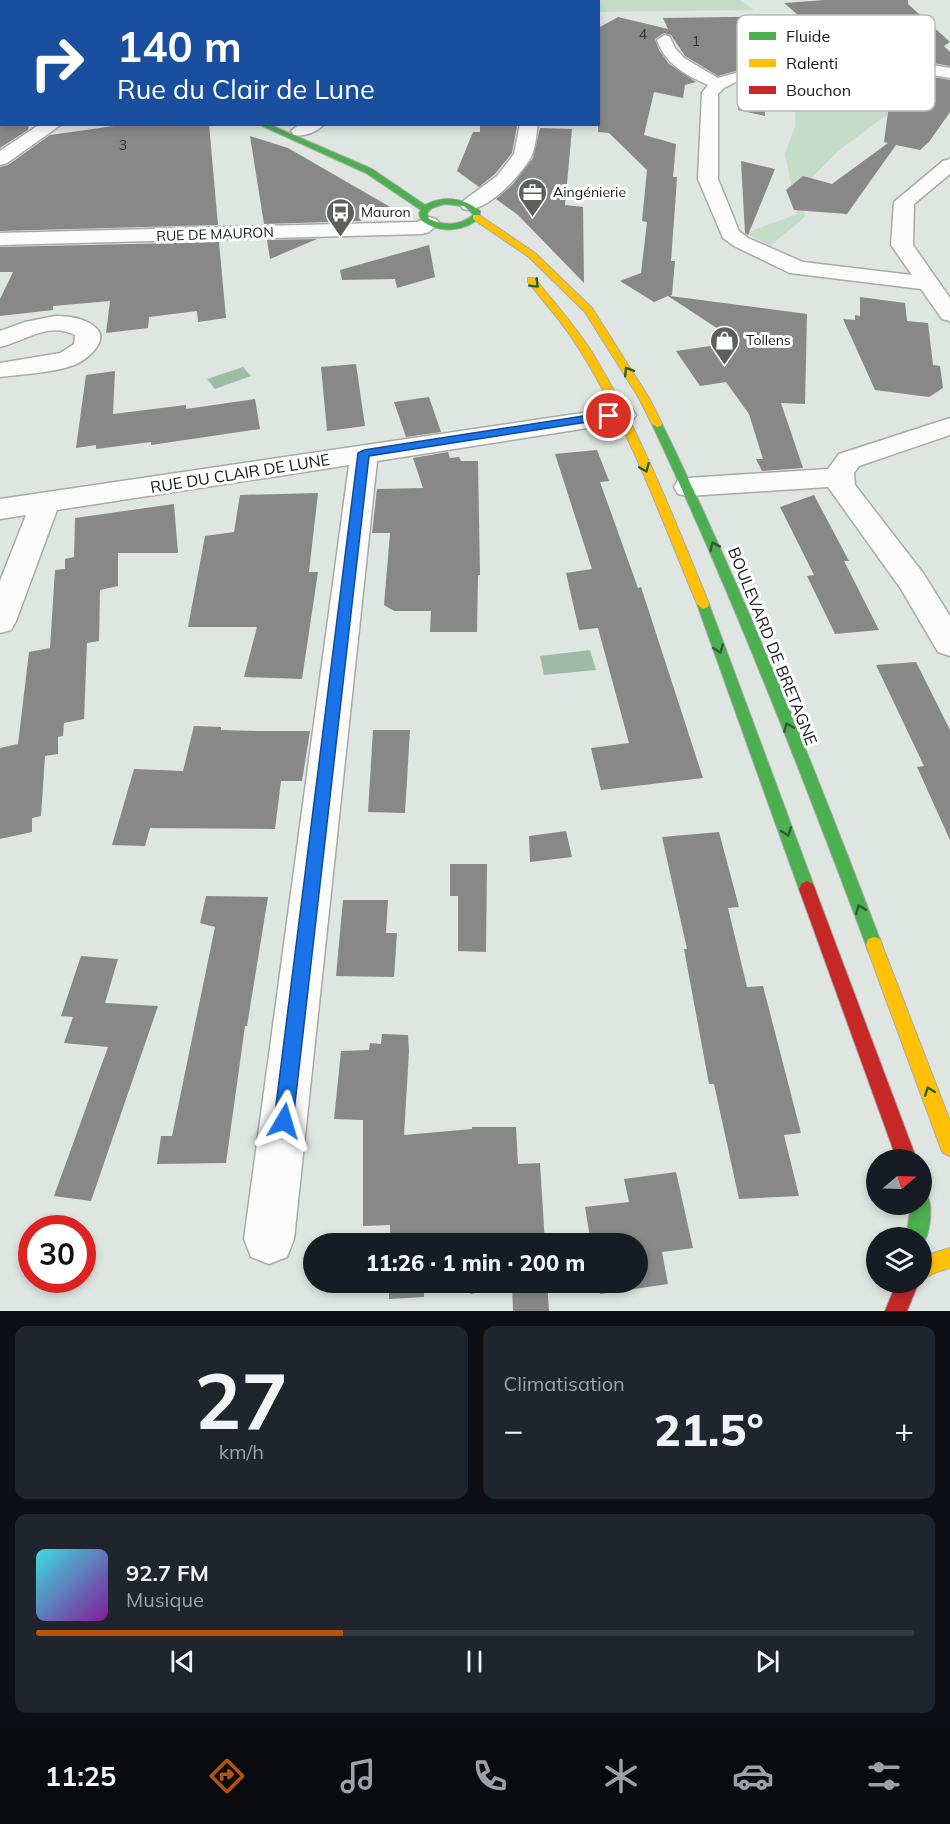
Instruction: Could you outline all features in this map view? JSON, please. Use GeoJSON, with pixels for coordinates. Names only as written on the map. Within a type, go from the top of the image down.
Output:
{"type":"FeatureCollection","features":[{"type":"Feature","properties":{"kind":"main road"},"geometry":{"type":"LineString","coordinates":[[266,126],[369,171],[427,216],[454,227],[472,231],[478,236]]}},
{"type":"Feature","properties":{"kind":"main road"},"geometry":{"type":"LineString","coordinates":[[299,127],[370,161],[443,201],[457,201],[473,211],[468,223],[454,227]]}},
{"type":"Feature","properties":{"kind":"main road"},"geometry":{"type":"LineString","coordinates":[[427,216],[443,201]]}},
{"type":"Feature","properties":{"kind":"main road","name":"BOULEVARD DE BRETAGNE"},"geometry":{"type":"LineString","coordinates":[[473,211],[532,255],[589,310],[644,398],[688,487],[738,600],[864,918],[950,1146]]}},
{"type":"Feature","properties":{"kind":"main road"},"geometry":{"type":"LineString","coordinates":[[520,270],[549,299],[585,348],[623,414],[706,612],[904,1149]]}},
{"type":"Feature","properties":{"kind":"main road"},"geometry":{"type":"LineString","coordinates":[[902,1295],[930,1264],[950,1258]]}},
{"type":"Feature","properties":{"kind":"street"},"geometry":{"type":"LineString","coordinates":[[665,40],[672,56],[681,64],[718,84]]}},
{"type":"Feature","properties":{"kind":"street"},"geometry":{"type":"LineString","coordinates":[[935,70],[950,73]]}},
{"type":"Feature","properties":{"kind":"street"},"geometry":{"type":"LineString","coordinates":[[737,78],[718,84],[710,93],[708,179],[730,234],[741,242],[798,268],[926,283]]}},
{"type":"Feature","properties":{"kind":"street"},"geometry":{"type":"LineString","coordinates":[[0,159],[50,126]]}},
{"type":"Feature","properties":{"kind":"street"},"geometry":{"type":"LineString","coordinates":[[473,211],[504,180],[523,155],[529,126]]}},
{"type":"Feature","properties":{"kind":"street"},"geometry":{"type":"LineString","coordinates":[[950,165],[904,202],[902,244],[926,283],[950,314]]}},
{"type":"Feature","properties":{"kind":"street","name":"RUE DE MAURON"},"geometry":{"type":"LineString","coordinates":[[0,239],[422,228],[427,216]]}},
{"type":"Feature","properties":{"kind":"street"},"geometry":{"type":"LineString","coordinates":[[0,340],[52,322],[73,322],[87,332],[86,347],[67,359],[0,370]]}},
{"type":"Feature","properties":{"kind":"street","name":"RUE DU CLAIR DE LUNE"},"geometry":{"type":"LineString","coordinates":[[0,509],[623,414]]}},
{"type":"Feature","properties":{"kind":"street"},"geometry":{"type":"LineString","coordinates":[[950,426],[849,460],[840,472],[841,486],[912,581],[950,643]]}},
{"type":"Feature","properties":{"kind":"street"},"geometry":{"type":"LineString","coordinates":[[269,1239],[364,453]]}},
{"type":"Feature","properties":{"kind":"street"},"geometry":{"type":"LineString","coordinates":[[688,487],[841,477]]}},
{"type":"Feature","properties":{"kind":"street"},"geometry":{"type":"LineString","coordinates":[[0,621],[45,502]]}},
{"type":"Feature","properties":{"kind":"shaded area"},"geometry":{"type":"Polygon","coordinates":[[[600,0],[740,0],[754,10],[600,12],[600,0]]]}},
{"type":"Feature","properties":{"kind":"shaded area"},"geometry":{"type":"Polygon","coordinates":[[[795,111],[892,111],[838,151],[800,190],[805,217],[770,246],[746,233],[797,214],[785,154],[795,126],[795,111]]]}},
{"type":"Feature","properties":{"kind":"shaded area"},"geometry":{"type":"Polygon","coordinates":[[[243,367],[251,376],[215,389],[207,379],[243,367]]]}},
{"type":"Feature","properties":{"kind":"shaded area"},"geometry":{"type":"Polygon","coordinates":[[[590,650],[596,670],[544,675],[540,656],[590,650]]]}},
{"type":"Feature","properties":{"kind":"building"},"geometry":{"type":"Polygon","coordinates":[[[825,0],[908,0],[908,4],[920,15],[798,15],[784,3],[825,0]]]}},
{"type":"Feature","properties":{"kind":"building"},"geometry":{"type":"Polygon","coordinates":[[[618,17],[668,29],[663,18],[737,17],[737,71],[718,76],[685,56],[671,35],[664,33],[655,39],[659,50],[669,64],[696,82],[685,85],[683,98],[654,92],[644,135],[676,144],[673,177],[677,177],[671,261],[675,261],[672,295],[670,296],[807,314],[805,404],[781,403],[803,468],[762,471],[756,459],[763,459],[749,414],[726,382],[700,386],[676,351],[738,342],[668,296],[654,302],[620,281],[641,273],[647,222],[642,221],[647,170],[609,133],[598,132],[598,126],[600,126],[600,27],[618,17]]]}},
{"type":"Feature","properties":{"kind":"building"},"geometry":{"type":"Polygon","coordinates":[[[935,28],[950,42],[944,46],[950,52],[950,66],[935,63],[935,28]]]}},
{"type":"Feature","properties":{"kind":"building"},"geometry":{"type":"Polygon","coordinates":[[[935,77],[950,80],[950,112],[929,142],[920,150],[896,145],[847,214],[794,210],[786,190],[803,176],[832,184],[888,143],[884,142],[888,111],[935,111],[935,77]]]}},
{"type":"Feature","properties":{"kind":"building"},"geometry":{"type":"Polygon","coordinates":[[[742,111],[765,111],[765,116],[742,111]]]}},
{"type":"Feature","properties":{"kind":"building"},"geometry":{"type":"Polygon","coordinates":[[[0,126],[29,126],[28,130],[0,148],[0,126]]]}},
{"type":"Feature","properties":{"kind":"building"},"geometry":{"type":"Polygon","coordinates":[[[114,126],[209,126],[218,225],[0,231],[0,167],[8,165],[50,135],[114,126]]]}},
{"type":"Feature","properties":{"kind":"building"},"geometry":{"type":"Polygon","coordinates":[[[480,126],[517,126],[512,153],[495,174],[479,187],[457,171],[473,132],[480,132],[480,126]]]}},
{"type":"Feature","properties":{"kind":"building"},"geometry":{"type":"Polygon","coordinates":[[[540,128],[572,129],[565,205],[583,207],[584,283],[518,215],[496,199],[513,184],[533,158],[540,128]]]}},
{"type":"Feature","properties":{"kind":"building"},"geometry":{"type":"Polygon","coordinates":[[[250,136],[288,148],[392,208],[360,221],[264,224],[250,136]]]}},
{"type":"Feature","properties":{"kind":"building"},"geometry":{"type":"Polygon","coordinates":[[[741,161],[775,169],[748,235],[745,233],[741,161]]]}},
{"type":"Feature","properties":{"kind":"building"},"geometry":{"type":"Polygon","coordinates":[[[317,239],[270,259],[267,240],[317,239]]]}},
{"type":"Feature","properties":{"kind":"building"},"geometry":{"type":"Polygon","coordinates":[[[219,242],[226,318],[198,322],[197,311],[149,317],[148,328],[106,333],[110,301],[53,306],[53,310],[0,316],[0,299],[13,272],[0,272],[0,247],[219,242]]]}},
{"type":"Feature","properties":{"kind":"building"},"geometry":{"type":"Polygon","coordinates":[[[429,245],[435,277],[397,288],[395,279],[342,280],[340,270],[429,245]]]}},
{"type":"Feature","properties":{"kind":"building"},"geometry":{"type":"Polygon","coordinates":[[[860,297],[905,303],[907,321],[928,323],[933,365],[940,366],[943,388],[929,397],[875,390],[843,319],[855,320],[855,315],[860,316],[860,297]]]}},
{"type":"Feature","properties":{"kind":"building"},"geometry":{"type":"Polygon","coordinates":[[[356,364],[365,426],[327,431],[321,367],[356,364]]]}},
{"type":"Feature","properties":{"kind":"building"},"geometry":{"type":"Polygon","coordinates":[[[115,371],[113,414],[186,405],[186,409],[255,399],[260,429],[151,445],[151,442],[96,449],[96,445],[76,448],[86,375],[115,371]]]}},
{"type":"Feature","properties":{"kind":"building"},"geometry":{"type":"Polygon","coordinates":[[[429,397],[441,432],[406,437],[394,402],[429,397]]]}},
{"type":"Feature","properties":{"kind":"building"},"geometry":{"type":"Polygon","coordinates":[[[597,450],[609,481],[600,482],[638,588],[641,587],[703,778],[601,790],[591,748],[629,743],[598,628],[579,630],[566,573],[592,569],[555,454],[597,450]]]}},
{"type":"Feature","properties":{"kind":"building"},"geometry":{"type":"Polygon","coordinates":[[[448,452],[450,458],[459,457],[461,461],[478,461],[480,575],[478,575],[477,632],[430,632],[431,611],[394,611],[384,605],[390,533],[372,533],[377,489],[423,488],[413,458],[448,452]]]}},
{"type":"Feature","properties":{"kind":"building"},"geometry":{"type":"Polygon","coordinates":[[[318,493],[309,572],[318,572],[302,679],[244,677],[257,627],[188,627],[205,536],[234,532],[240,495],[318,493]]]}},
{"type":"Feature","properties":{"kind":"building"},"geometry":{"type":"Polygon","coordinates":[[[814,495],[849,561],[844,561],[879,630],[835,634],[807,576],[814,575],[780,507],[814,495]]]}},
{"type":"Feature","properties":{"kind":"building"},"geometry":{"type":"Polygon","coordinates":[[[174,504],[178,553],[118,553],[118,586],[100,590],[99,641],[87,643],[84,719],[64,723],[63,736],[58,737],[58,754],[45,756],[41,816],[32,818],[32,832],[0,839],[0,748],[18,744],[29,652],[50,648],[55,570],[65,569],[65,559],[74,557],[75,518],[174,504]]]}},
{"type":"Feature","properties":{"kind":"building"},"geometry":{"type":"Polygon","coordinates":[[[916,662],[950,730],[950,840],[917,767],[924,766],[876,665],[916,662]]]}},
{"type":"Feature","properties":{"kind":"building"},"geometry":{"type":"Polygon","coordinates":[[[194,726],[221,727],[221,730],[310,731],[302,781],[281,781],[275,829],[150,828],[145,846],[112,845],[134,769],[183,771],[194,726]]]}},
{"type":"Feature","properties":{"kind":"building"},"geometry":{"type":"Polygon","coordinates":[[[373,730],[410,730],[405,813],[368,812],[373,730]]]}},
{"type":"Feature","properties":{"kind":"building"},"geometry":{"type":"Polygon","coordinates":[[[566,831],[572,857],[530,862],[529,836],[566,831]]]}},
{"type":"Feature","properties":{"kind":"building"},"geometry":{"type":"Polygon","coordinates":[[[719,832],[739,907],[728,908],[747,987],[763,986],[801,1133],[784,1135],[799,1196],[739,1199],[714,1084],[709,1084],[684,949],[687,949],[662,837],[719,832]]]}},
{"type":"Feature","properties":{"kind":"building"},"geometry":{"type":"Polygon","coordinates":[[[450,864],[487,864],[486,952],[458,951],[458,896],[450,896],[450,864]]]}},
{"type":"Feature","properties":{"kind":"building"},"geometry":{"type":"Polygon","coordinates":[[[206,896],[268,897],[247,1026],[245,1026],[226,1163],[157,1164],[161,1136],[172,1136],[215,927],[200,923],[206,896]]]}},
{"type":"Feature","properties":{"kind":"building"},"geometry":{"type":"Polygon","coordinates":[[[343,900],[388,900],[386,933],[397,933],[394,977],[336,976],[343,900]]]}},
{"type":"Feature","properties":{"kind":"building"},"geometry":{"type":"Polygon","coordinates":[[[81,956],[118,959],[105,1003],[158,1006],[91,1201],[54,1196],[108,1047],[64,1043],[73,1017],[61,1016],[81,956]]]}},
{"type":"Feature","properties":{"kind":"building"},"geometry":{"type":"Polygon","coordinates":[[[382,1034],[408,1035],[404,1135],[472,1129],[472,1127],[516,1127],[518,1164],[540,1163],[544,1233],[390,1233],[390,1225],[363,1226],[363,1120],[334,1119],[341,1051],[369,1050],[370,1043],[381,1044],[382,1034]]]}},
{"type":"Feature","properties":{"kind":"building"},"geometry":{"type":"Polygon","coordinates":[[[676,1172],[693,1248],[662,1252],[668,1284],[648,1287],[648,1233],[589,1233],[585,1207],[629,1202],[624,1179],[676,1172]]]}},
{"type":"Feature","properties":{"kind":"building"},"geometry":{"type":"Polygon","coordinates":[[[389,1293],[424,1293],[424,1297],[389,1299],[389,1293]]]}},
{"type":"Feature","properties":{"kind":"building"},"geometry":{"type":"Polygon","coordinates":[[[512,1293],[548,1293],[549,1311],[513,1311],[512,1293]]]}},
{"type":"Feature","properties":{"kind":"traffic: fast"},"geometry":{"type":"LineString","coordinates":[[266,126],[369,171],[425,209]]}},
{"type":"Feature","properties":{"kind":"traffic: fast"},"geometry":{"type":"LineString","coordinates":[[443,201],[466,204],[477,213],[476,217],[464,224],[451,227],[425,220],[423,213],[429,206],[443,201]]}},
{"type":"Feature","properties":{"kind":"traffic: fast"},"geometry":{"type":"LineString","coordinates":[[657,424],[745,616],[874,945]]}},
{"type":"Feature","properties":{"kind":"traffic: fast"},"geometry":{"type":"LineString","coordinates":[[703,604],[807,889]]}},
{"type":"Feature","properties":{"kind":"traffic: fast"},"geometry":{"type":"LineString","coordinates":[[918,1227],[919,1215]]}},
{"type":"Feature","properties":{"kind":"traffic: slow"},"geometry":{"type":"LineString","coordinates":[[476,217],[532,255],[589,310],[644,398],[657,424]]}},
{"type":"Feature","properties":{"kind":"traffic: slow"},"geometry":{"type":"LineString","coordinates":[[531,280],[561,315],[587,353],[610,393],[650,476],[703,604]]}},
{"type":"Feature","properties":{"kind":"traffic: slow"},"geometry":{"type":"LineString","coordinates":[[874,945],[950,1146]]}},
{"type":"Feature","properties":{"kind":"traffic: slow"},"geometry":{"type":"LineString","coordinates":[[932,1263],[950,1258]]}},
{"type":"Feature","properties":{"kind":"traffic: jam"},"geometry":{"type":"LineString","coordinates":[[807,889],[903,1149]]}},
{"type":"Feature","properties":{"kind":"traffic: jam"},"geometry":{"type":"LineString","coordinates":[[896,1311],[903,1293]]}},
{"type":"Feature","properties":{"kind":"place","name":"Aingénierie"},"geometry":{"type":"Point","coordinates":[532,218]}},
{"type":"Feature","properties":{"kind":"place","name":"Mauron"},"geometry":{"type":"Point","coordinates":[340,238]}},
{"type":"Feature","properties":{"kind":"place","name":"Tollens"},"geometry":{"type":"Point","coordinates":[725,366]}},
{"type":"Feature","properties":{"kind":"route"},"geometry":{"type":"LineString","coordinates":[[284,1121],[364,453],[609,416]]}}]}
